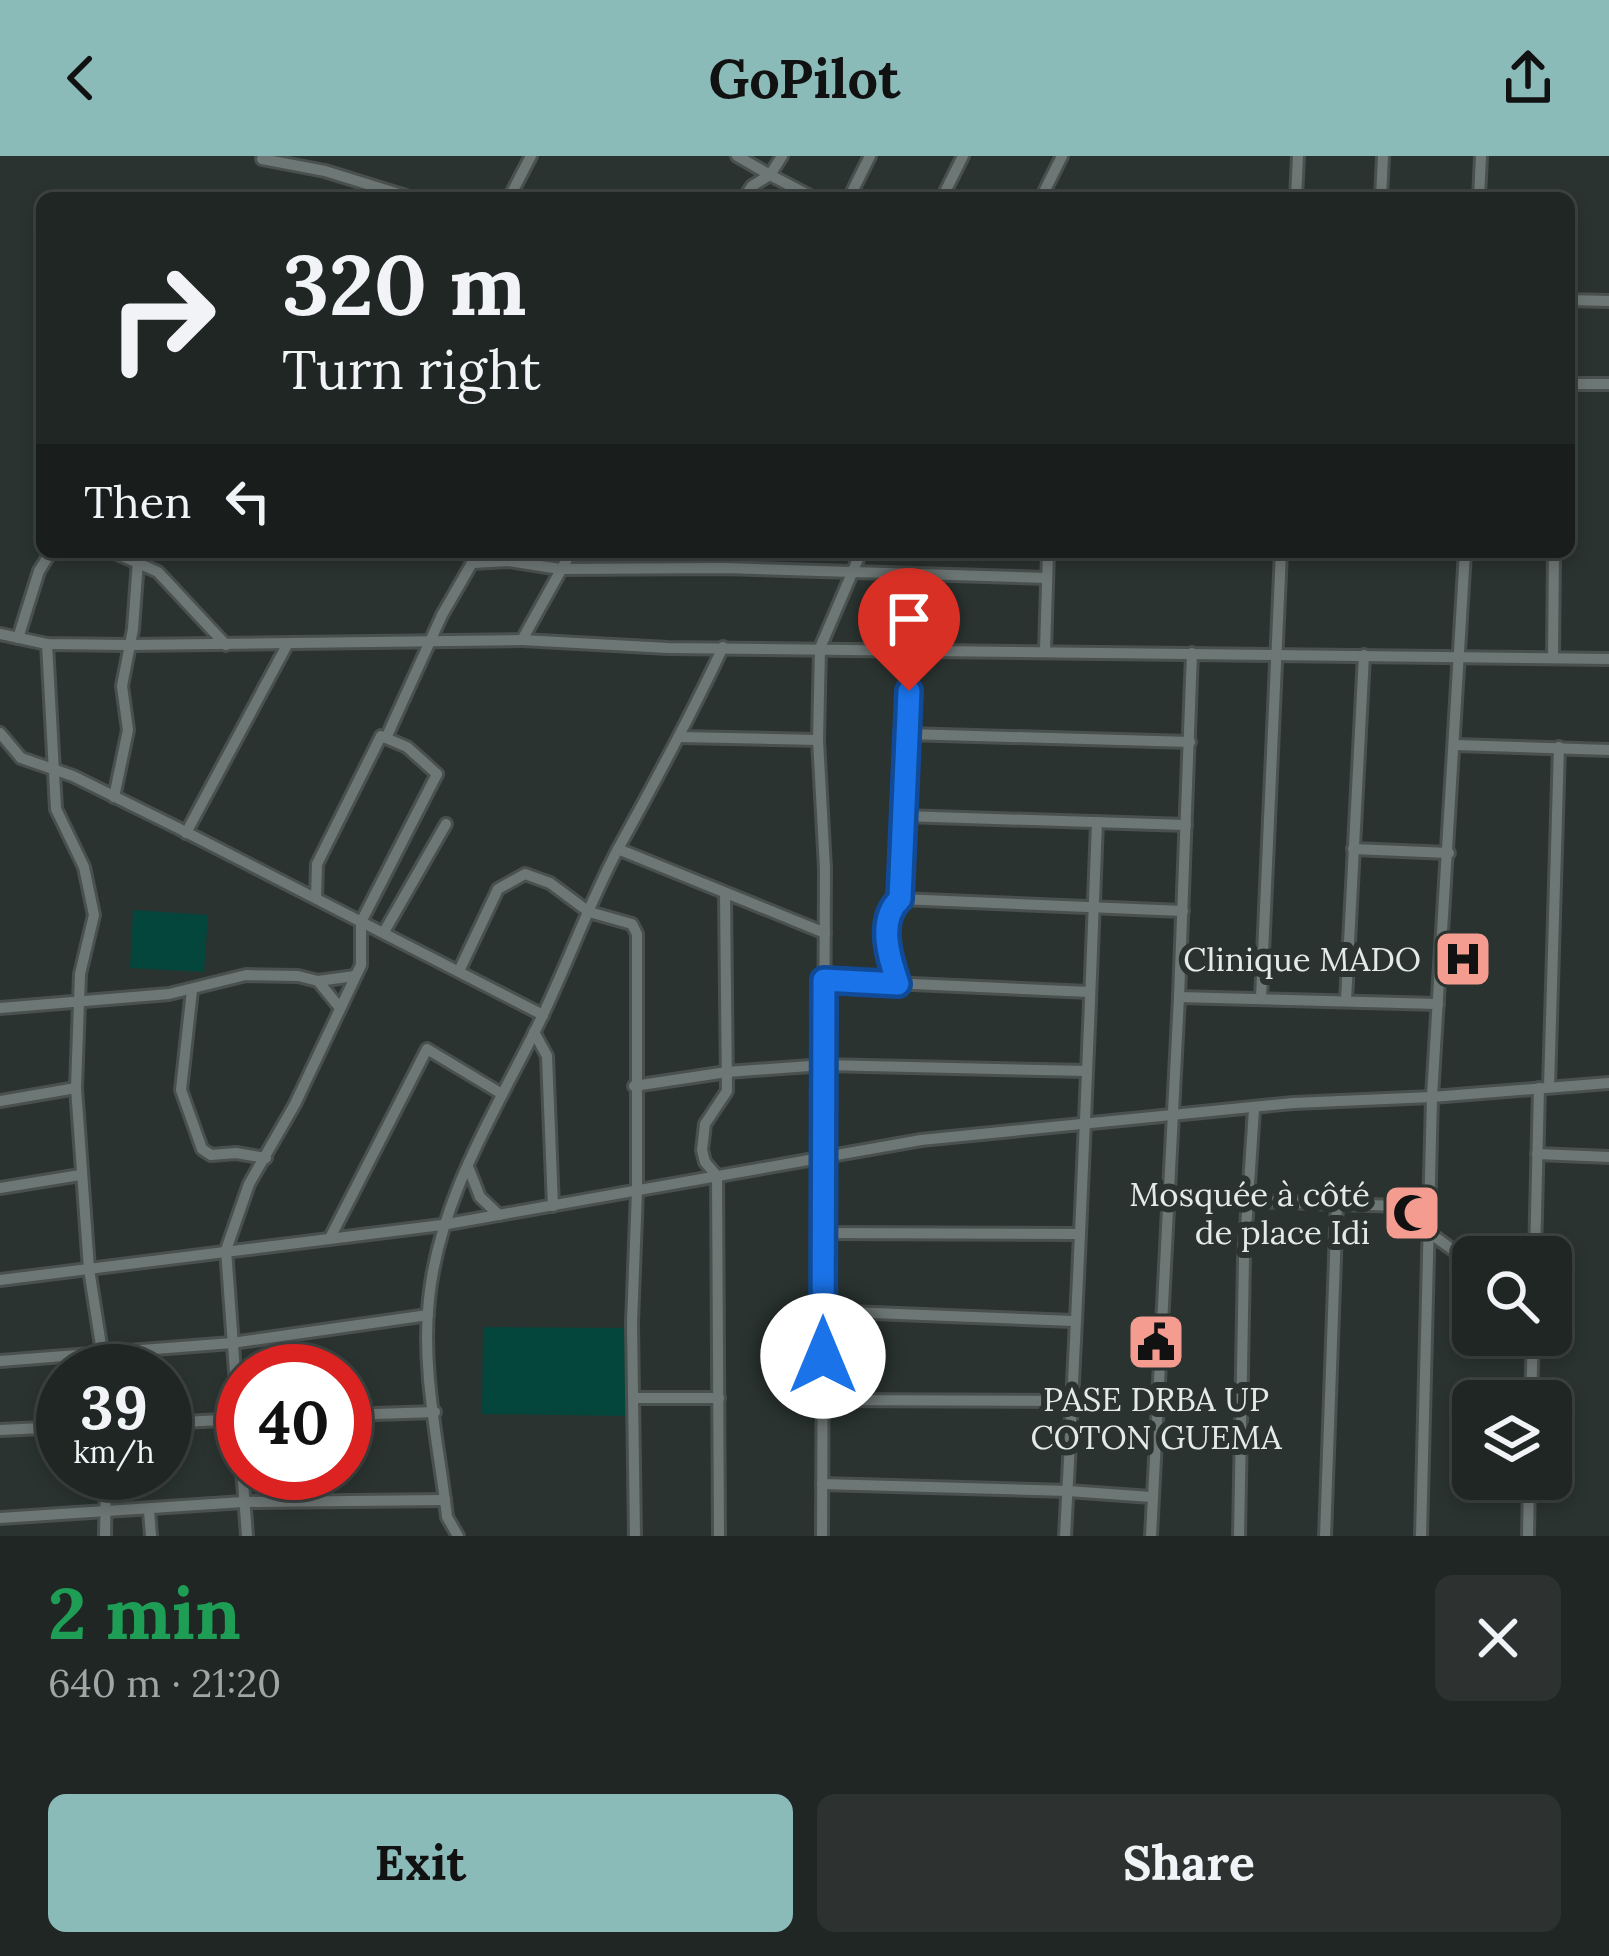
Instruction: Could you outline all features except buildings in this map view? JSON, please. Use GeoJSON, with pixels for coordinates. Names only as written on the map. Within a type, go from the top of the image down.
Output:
{"type":"FeatureCollection","features":[{"type":"Feature","properties":{"kind":"street"},"geometry":{"type":"LineString","coordinates":[[512,192],[530,156]]}},
{"type":"Feature","properties":{"kind":"street"},"geometry":{"type":"LineString","coordinates":[[736,156],[803,192]]}},
{"type":"Feature","properties":{"kind":"street"},"geometry":{"type":"LineString","coordinates":[[748,192],[770,175],[782,156]]}},
{"type":"Feature","properties":{"kind":"street"},"geometry":{"type":"LineString","coordinates":[[852,192],[870,156]]}},
{"type":"Feature","properties":{"kind":"street"},"geometry":{"type":"LineString","coordinates":[[945,192],[963,156]]}},
{"type":"Feature","properties":{"kind":"street"},"geometry":{"type":"LineString","coordinates":[[1044,192],[1062,156]]}},
{"type":"Feature","properties":{"kind":"street"},"geometry":{"type":"LineString","coordinates":[[1296,192],[1298,156]]}},
{"type":"Feature","properties":{"kind":"street"},"geometry":{"type":"LineString","coordinates":[[1382,192],[1383,156]]}},
{"type":"Feature","properties":{"kind":"street"},"geometry":{"type":"LineString","coordinates":[[1479,192],[1481,156]]}},
{"type":"Feature","properties":{"kind":"street"},"geometry":{"type":"LineString","coordinates":[[262,159],[325,170],[393,192]]}},
{"type":"Feature","properties":{"kind":"street"},"geometry":{"type":"LineString","coordinates":[[1575,300],[1609,301]]}},
{"type":"Feature","properties":{"kind":"street"},"geometry":{"type":"LineString","coordinates":[[1575,383],[1609,384]]}},
{"type":"Feature","properties":{"kind":"street"},"geometry":{"type":"LineString","coordinates":[[18,638],[47,558]]}},
{"type":"Feature","properties":{"kind":"street"},"geometry":{"type":"LineString","coordinates":[[127,558],[169,581],[226,645]]}},
{"type":"Feature","properties":{"kind":"street"},"geometry":{"type":"LineString","coordinates":[[522,640],[567,558]]}},
{"type":"Feature","properties":{"kind":"street"},"geometry":{"type":"LineString","coordinates":[[660,568],[665,558]]}},
{"type":"Feature","properties":{"kind":"street"},"geometry":{"type":"LineString","coordinates":[[822,1536],[820,648],[858,558]]}},
{"type":"Feature","properties":{"kind":"street"},"geometry":{"type":"LineString","coordinates":[[1045,650],[1048,558]]}},
{"type":"Feature","properties":{"kind":"street"},"geometry":{"type":"LineString","coordinates":[[1261,998],[1281,558]]}},
{"type":"Feature","properties":{"kind":"street"},"geometry":{"type":"LineString","coordinates":[[1421,1536],[1427,1207],[1465,558]]}},
{"type":"Feature","properties":{"kind":"street"},"geometry":{"type":"LineString","coordinates":[[1553,658],[1554,558]]}},
{"type":"Feature","properties":{"kind":"street"},"geometry":{"type":"LineString","coordinates":[[386,738],[460,578],[472,563],[508,561],[560,569],[1047,578]]}},
{"type":"Feature","properties":{"kind":"street"},"geometry":{"type":"LineString","coordinates":[[113,796],[126,751],[128,716],[122,686],[137,562]]}},
{"type":"Feature","properties":{"kind":"street"},"geometry":{"type":"LineString","coordinates":[[0,634],[47,644],[522,640],[723,647],[1609,658]]}},
{"type":"Feature","properties":{"kind":"street"},"geometry":{"type":"LineString","coordinates":[[47,644],[58,818],[84,867],[94,915],[80,974],[76,1088],[88,1269],[103,1344]]}},
{"type":"Feature","properties":{"kind":"street"},"geometry":{"type":"LineString","coordinates":[[186,832],[287,645]]}},
{"type":"Feature","properties":{"kind":"street"},"geometry":{"type":"LineString","coordinates":[[458,1536],[447,1517],[428,1315],[442,1225],[618,849],[681,737],[723,647]]}},
{"type":"Feature","properties":{"kind":"street"},"geometry":{"type":"LineString","coordinates":[[898,984],[887,924],[889,910],[900,899],[911,648]]}},
{"type":"Feature","properties":{"kind":"street"},"geometry":{"type":"LineString","coordinates":[[1151,1536],[1192,652]]}},
{"type":"Feature","properties":{"kind":"street"},"geometry":{"type":"LineString","coordinates":[[1346,1000],[1364,655]]}},
{"type":"Feature","properties":{"kind":"street"},"geometry":{"type":"LineString","coordinates":[[0,733],[21,758],[113,796],[543,1015]]}},
{"type":"Feature","properties":{"kind":"street"},"geometry":{"type":"LineString","coordinates":[[907,734],[1190,742]]}},
{"type":"Feature","properties":{"kind":"street"},"geometry":{"type":"LineString","coordinates":[[232,1343],[226,1250],[249,1184],[361,965],[361,922],[436,774],[407,747],[381,736],[317,864],[316,898]]}},
{"type":"Feature","properties":{"kind":"street"},"geometry":{"type":"LineString","coordinates":[[681,737],[818,740]]}},
{"type":"Feature","properties":{"kind":"street"},"geometry":{"type":"LineString","coordinates":[[1456,746],[1609,750]]}},
{"type":"Feature","properties":{"kind":"street"},"geometry":{"type":"LineString","coordinates":[[1535,1236],[1559,747]]}},
{"type":"Feature","properties":{"kind":"street"},"geometry":{"type":"LineString","coordinates":[[903,816],[1186,825]]}},
{"type":"Feature","properties":{"kind":"street"},"geometry":{"type":"LineString","coordinates":[[1065,1536],[1097,822]]}},
{"type":"Feature","properties":{"kind":"street"},"geometry":{"type":"LineString","coordinates":[[383,932],[446,824]]}},
{"type":"Feature","properties":{"kind":"street"},"geometry":{"type":"LineString","coordinates":[[618,849],[824,933]]}},
{"type":"Feature","properties":{"kind":"street"},"geometry":{"type":"LineString","coordinates":[[1353,849],[1449,853]]}},
{"type":"Feature","properties":{"kind":"street"},"geometry":{"type":"LineString","coordinates":[[459,971],[498,889],[524,874],[550,883],[589,912],[632,924],[637,934],[632,1323],[635,1536]]}},
{"type":"Feature","properties":{"kind":"street"},"geometry":{"type":"LineString","coordinates":[[719,1536],[717,1176],[705,1162],[704,1131],[724,1099],[727,1072],[725,893]]}},
{"type":"Feature","properties":{"kind":"street"},"geometry":{"type":"LineString","coordinates":[[900,899],[1183,911]]}},
{"type":"Feature","properties":{"kind":"street"},"geometry":{"type":"LineString","coordinates":[[0,1007],[192,991],[246,975],[319,981],[355,976]]}},
{"type":"Feature","properties":{"kind":"street"},"geometry":{"type":"LineString","coordinates":[[824,980],[1090,992]]}},
{"type":"Feature","properties":{"kind":"street"},"geometry":{"type":"LineString","coordinates":[[319,981],[340,1008]]}},
{"type":"Feature","properties":{"kind":"street"},"geometry":{"type":"LineString","coordinates":[[192,991],[181,1090],[202,1149],[211,1155],[266,1158]]}},
{"type":"Feature","properties":{"kind":"street"},"geometry":{"type":"LineString","coordinates":[[1179,997],[1438,1004]]}},
{"type":"Feature","properties":{"kind":"street"},"geometry":{"type":"LineString","coordinates":[[534,1032],[547,1056],[553,1205]]}},
{"type":"Feature","properties":{"kind":"street"},"geometry":{"type":"LineString","coordinates":[[330,1238],[427,1049],[502,1094]]}},
{"type":"Feature","properties":{"kind":"street"},"geometry":{"type":"LineString","coordinates":[[634,1087],[727,1072],[824,1066],[1087,1071]]}},
{"type":"Feature","properties":{"kind":"street"},"geometry":{"type":"LineString","coordinates":[[0,1280],[442,1225],[921,1140],[1293,1103],[1609,1083]]}},
{"type":"Feature","properties":{"kind":"street"},"geometry":{"type":"LineString","coordinates":[[0,1101],[76,1088]]}},
{"type":"Feature","properties":{"kind":"street"},"geometry":{"type":"LineString","coordinates":[[1239,1536],[1254,1109]]}},
{"type":"Feature","properties":{"kind":"street"},"geometry":{"type":"LineString","coordinates":[[1537,1154],[1609,1157]]}},
{"type":"Feature","properties":{"kind":"street"},"geometry":{"type":"LineString","coordinates":[[469,1164],[480,1197],[499,1215]]}},
{"type":"Feature","properties":{"kind":"street"},"geometry":{"type":"LineString","coordinates":[[0,1188],[80,1175]]}},
{"type":"Feature","properties":{"kind":"street"},"geometry":{"type":"LineString","coordinates":[[1166,1198],[1427,1207]]}},
{"type":"Feature","properties":{"kind":"street"},"geometry":{"type":"LineString","coordinates":[[1325,1536],[1337,1202]]}},
{"type":"Feature","properties":{"kind":"street"},"geometry":{"type":"LineString","coordinates":[[1426,1231],[1452,1249]]}},
{"type":"Feature","properties":{"kind":"street"},"geometry":{"type":"LineString","coordinates":[[823,1233],[1078,1234]]}},
{"type":"Feature","properties":{"kind":"street"},"geometry":{"type":"LineString","coordinates":[[823,1311],[1074,1321]]}},
{"type":"Feature","properties":{"kind":"street"},"geometry":{"type":"LineString","coordinates":[[192,1346],[428,1315]]}},
{"type":"Feature","properties":{"kind":"street"},"geometry":{"type":"LineString","coordinates":[[0,1361],[36,1358]]}},
{"type":"Feature","properties":{"kind":"street"},"geometry":{"type":"LineString","coordinates":[[634,1398],[719,1398]]}},
{"type":"Feature","properties":{"kind":"street"},"geometry":{"type":"LineString","coordinates":[[822,1400],[1070,1401]]}},
{"type":"Feature","properties":{"kind":"street"},"geometry":{"type":"LineString","coordinates":[[372,1414],[435,1412]]}},
{"type":"Feature","properties":{"kind":"street"},"geometry":{"type":"LineString","coordinates":[[0,1430],[36,1428]]}},
{"type":"Feature","properties":{"kind":"street"},"geometry":{"type":"LineString","coordinates":[[822,1484],[1150,1497]]}},
{"type":"Feature","properties":{"kind":"street"},"geometry":{"type":"LineString","coordinates":[[105,1536],[106,1500]]}},
{"type":"Feature","properties":{"kind":"street"},"geometry":{"type":"LineString","coordinates":[[0,1518],[244,1502],[445,1500]]}},
{"type":"Feature","properties":{"kind":"street"},"geometry":{"type":"LineString","coordinates":[[1528,1536],[1529,1500]]}},
{"type":"Feature","properties":{"kind":"street"},"geometry":{"type":"LineString","coordinates":[[244,1502],[247,1536]]}},
{"type":"Feature","properties":{"kind":"street"},"geometry":{"type":"LineString","coordinates":[[148,1511],[151,1536]]}},
{"type":"Feature","properties":{"kind":"green space"},"geometry":{"type":"Polygon","coordinates":[[[133,910],[208,915],[204,972],[130,968],[133,910]]]}},
{"type":"Feature","properties":{"kind":"green space"},"geometry":{"type":"Polygon","coordinates":[[[483,1327],[631,1328],[631,1416],[482,1414],[483,1327]]]}},
{"type":"Feature","properties":{"kind":"place","name":"Clinique MADO"},"geometry":{"type":"Point","coordinates":[1463,959]}},
{"type":"Feature","properties":{"kind":"place","name":"Mosquée à côté de place Idi"},"geometry":{"type":"Point","coordinates":[1412,1213]}},
{"type":"Feature","properties":{"kind":"place","name":"PASE DRBA UP COTON GUEMA"},"geometry":{"type":"Point","coordinates":[1156,1342]}},
{"type":"Feature","properties":{"kind":"route"},"geometry":{"type":"LineString","coordinates":[[823,1356],[824,980],[898,984],[887,924],[889,910],[900,899],[909,691]]}}]}
